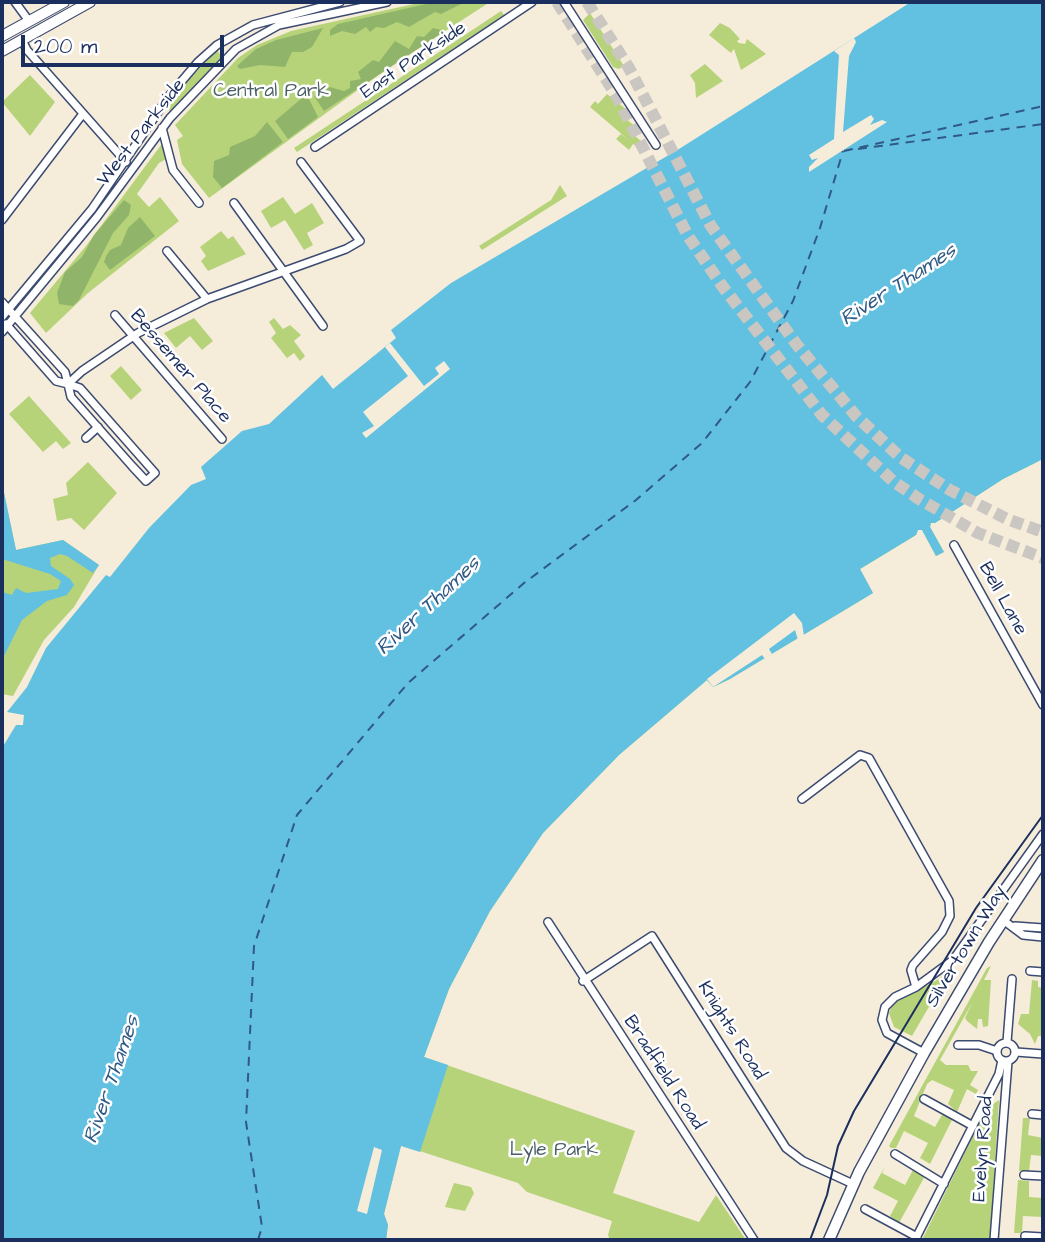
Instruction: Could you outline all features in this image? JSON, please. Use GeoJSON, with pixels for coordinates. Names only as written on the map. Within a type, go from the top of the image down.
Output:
{"type":"FeatureCollection","features":[{"type":"Feature","properties":{"kind":"main road","name":"Silvertown Way"},"geometry":{"type":"LineString","coordinates":[[832,1239],[853,1184],[924,1053],[1003,920],[1041,864]]}},
{"type":"Feature","properties":{"kind":"street"},"geometry":{"type":"LineString","coordinates":[[15,2],[29,21]]}},
{"type":"Feature","properties":{"kind":"street"},"geometry":{"type":"LineString","coordinates":[[2,36],[64,2]]}},
{"type":"Feature","properties":{"kind":"street"},"geometry":{"type":"LineString","coordinates":[[2,51],[90,2]]}},
{"type":"Feature","properties":{"kind":"street","name":"West Parkside"},"geometry":{"type":"LineString","coordinates":[[2,318],[58,251],[125,162],[180,80],[217,45],[264,20],[340,2]]}},
{"type":"Feature","properties":{"kind":"street","name":"West Parkside"},"geometry":{"type":"LineString","coordinates":[[5,329],[226,57],[253,37],[290,22],[387,2]]}},
{"type":"Feature","properties":{"kind":"street","name":"East Parkside"},"geometry":{"type":"LineString","coordinates":[[315,147],[532,2]]}},
{"type":"Feature","properties":{"kind":"street"},"geometry":{"type":"LineString","coordinates":[[564,2],[656,145]]}},
{"type":"Feature","properties":{"kind":"street"},"geometry":{"type":"LineString","coordinates":[[22,40],[82,115],[125,162]]}},
{"type":"Feature","properties":{"kind":"street"},"geometry":{"type":"LineString","coordinates":[[2,220],[82,115]]}},
{"type":"Feature","properties":{"kind":"street"},"geometry":{"type":"LineString","coordinates":[[146,132],[164,132],[173,170],[199,203]]}},
{"type":"Feature","properties":{"kind":"street"},"geometry":{"type":"LineString","coordinates":[[68,384],[133,335],[207,299],[286,272],[360,241],[301,162]]}},
{"type":"Feature","properties":{"kind":"street"},"geometry":{"type":"LineString","coordinates":[[234,203],[323,326]]}},
{"type":"Feature","properties":{"kind":"street"},"geometry":{"type":"LineString","coordinates":[[167,251],[207,299]]}},
{"type":"Feature","properties":{"kind":"street"},"geometry":{"type":"LineString","coordinates":[[2,302],[65,372],[68,384],[71,397],[146,481],[155,473],[80,388],[68,384],[56,381],[5,329],[2,318]]}},
{"type":"Feature","properties":{"kind":"street","name":"Bessemer Place"},"geometry":{"type":"LineString","coordinates":[[115,315],[222,439]]}},
{"type":"Feature","properties":{"kind":"street"},"geometry":{"type":"LineString","coordinates":[[86,438],[98,427]]}},
{"type":"Feature","properties":{"kind":"street","name":"Bell Lane"},"geometry":{"type":"LineString","coordinates":[[954,545],[1043,705]]}},
{"type":"Feature","properties":{"kind":"street"},"geometry":{"type":"LineString","coordinates":[[802,799],[860,755],[869,758],[949,901],[950,916],[942,932],[911,970],[916,987]]}},
{"type":"Feature","properties":{"kind":"street"},"geometry":{"type":"LineString","coordinates":[[924,1053],[890,1036],[882,1020],[888,1002],[940,971],[959,952],[1043,834]]}},
{"type":"Feature","properties":{"kind":"street"},"geometry":{"type":"LineString","coordinates":[[1003,920],[1015,926],[1023,935],[1043,937]]}},
{"type":"Feature","properties":{"kind":"street","name":"Bradfield Road"},"geometry":{"type":"LineString","coordinates":[[548,922],[583,981],[754,1240]]}},
{"type":"Feature","properties":{"kind":"street"},"geometry":{"type":"LineString","coordinates":[[1015,926],[1043,928]]}},
{"type":"Feature","properties":{"kind":"street","name":"Knights Road"},"geometry":{"type":"LineString","coordinates":[[583,981],[652,936],[786,1148],[803,1161],[853,1184]]}},
{"type":"Feature","properties":{"kind":"street"},"geometry":{"type":"LineString","coordinates":[[1030,971],[1043,972]]}},
{"type":"Feature","properties":{"kind":"street"},"geometry":{"type":"LineString","coordinates":[[997,1051],[1007,1042],[1012,979]]}},
{"type":"Feature","properties":{"kind":"street"},"geometry":{"type":"LineString","coordinates":[[1007,1042],[1016,1052]]}},
{"type":"Feature","properties":{"kind":"street"},"geometry":{"type":"LineString","coordinates":[[958,1045],[979,1045],[997,1051],[1005,1060]]}},
{"type":"Feature","properties":{"kind":"street"},"geometry":{"type":"LineString","coordinates":[[865,1209],[916,1239],[1005,1060],[1016,1052],[1043,1054]]}},
{"type":"Feature","properties":{"kind":"street","name":"Evelyn Road"},"geometry":{"type":"LineString","coordinates":[[994,1240],[1005,1060]]}},
{"type":"Feature","properties":{"kind":"street"},"geometry":{"type":"LineString","coordinates":[[985,1103],[1004,1091]]}},
{"type":"Feature","properties":{"kind":"street"},"geometry":{"type":"LineString","coordinates":[[924,1099],[973,1126]]}},
{"type":"Feature","properties":{"kind":"street"},"geometry":{"type":"LineString","coordinates":[[1032,1114],[1043,1115]]}},
{"type":"Feature","properties":{"kind":"street"},"geometry":{"type":"LineString","coordinates":[[895,1154],[944,1184]]}},
{"type":"Feature","properties":{"kind":"street"},"geometry":{"type":"LineString","coordinates":[[1024,1175],[1043,1176]]}},
{"type":"Feature","properties":{"kind":"street"},"geometry":{"type":"LineString","coordinates":[[1025,1236],[1043,1237]]}},
{"type":"Feature","properties":{"kind":"green space","name":"Central Park"},"geometry":{"type":"Polygon","coordinates":[[[423,2],[490,2],[391,66],[209,198],[182,164],[177,140],[183,136],[175,125],[238,58],[257,45],[291,31],[423,2]]]}},
{"type":"Feature","properties":{"kind":"green space"},"geometry":{"type":"Polygon","coordinates":[[[435,2],[465,2],[441,14],[435,12],[409,27],[397,22],[384,28],[376,27],[370,32],[366,27],[355,34],[342,31],[330,36],[330,30],[338,24],[435,2]]]}},
{"type":"Feature","properties":{"kind":"green space"},"geometry":{"type":"Polygon","coordinates":[[[501,11],[504,15],[297,152],[294,148],[501,11]]]}},
{"type":"Feature","properties":{"kind":"green space"},"geometry":{"type":"Polygon","coordinates":[[[590,13],[624,66],[619,69],[613,67],[583,20],[590,13]]]}},
{"type":"Feature","properties":{"kind":"green space"},"geometry":{"type":"Polygon","coordinates":[[[720,23],[730,28],[740,39],[737,41],[739,43],[745,44],[747,39],[766,54],[741,70],[734,49],[731,53],[709,35],[720,23]]]}},
{"type":"Feature","properties":{"kind":"green space"},"geometry":{"type":"Polygon","coordinates":[[[323,28],[312,47],[303,52],[292,52],[285,67],[260,65],[240,69],[237,66],[256,49],[276,40],[323,28]]]}},
{"type":"Feature","properties":{"kind":"green space"},"geometry":{"type":"Polygon","coordinates":[[[433,28],[445,31],[324,111],[314,96],[330,87],[344,91],[350,88],[350,81],[361,79],[358,72],[373,60],[379,62],[395,41],[409,49],[417,36],[424,37],[433,28]]]}},
{"type":"Feature","properties":{"kind":"green space"},"geometry":{"type":"Polygon","coordinates":[[[217,50],[222,57],[166,117],[170,111],[166,108],[177,92],[217,50]]]}},
{"type":"Feature","properties":{"kind":"green space"},"geometry":{"type":"Polygon","coordinates":[[[705,64],[723,81],[696,98],[695,83],[690,75],[705,64]]]}},
{"type":"Feature","properties":{"kind":"green space"},"geometry":{"type":"Polygon","coordinates":[[[30,75],[55,102],[30,136],[2,102],[30,75]]]}},
{"type":"Feature","properties":{"kind":"green space"},"geometry":{"type":"Polygon","coordinates":[[[607,94],[627,110],[623,115],[617,111],[638,129],[634,135],[642,142],[638,147],[633,144],[629,150],[616,139],[621,134],[631,142],[590,107],[595,101],[598,104],[607,94]]]}},
{"type":"Feature","properties":{"kind":"green space"},"geometry":{"type":"Polygon","coordinates":[[[302,98],[309,99],[318,117],[288,139],[275,121],[302,98]]]}},
{"type":"Feature","properties":{"kind":"green space"},"geometry":{"type":"Polygon","coordinates":[[[267,122],[283,142],[222,188],[213,177],[214,161],[229,155],[230,147],[255,136],[267,122]]]}},
{"type":"Feature","properties":{"kind":"green space"},"geometry":{"type":"Polygon","coordinates":[[[164,141],[166,159],[159,163],[137,194],[149,207],[160,197],[179,221],[88,293],[46,333],[30,313],[86,246],[164,141]]]}},
{"type":"Feature","properties":{"kind":"green space"},"geometry":{"type":"Polygon","coordinates":[[[560,185],[567,196],[482,250],[479,246],[551,200],[560,185]]]}},
{"type":"Feature","properties":{"kind":"green space"},"geometry":{"type":"Polygon","coordinates":[[[283,197],[295,214],[312,203],[324,223],[307,233],[313,245],[304,250],[285,220],[271,228],[261,211],[283,197]]]}},
{"type":"Feature","properties":{"kind":"green space"},"geometry":{"type":"Polygon","coordinates":[[[124,200],[131,205],[129,215],[113,233],[79,300],[73,306],[59,304],[57,293],[65,272],[82,257],[94,235],[124,200]]]}},
{"type":"Feature","properties":{"kind":"green space"},"geometry":{"type":"Polygon","coordinates":[[[140,217],[155,236],[110,270],[104,262],[106,256],[110,250],[121,245],[128,228],[140,217]]]}},
{"type":"Feature","properties":{"kind":"green space"},"geometry":{"type":"Polygon","coordinates":[[[221,231],[228,239],[233,236],[246,254],[208,271],[201,261],[206,256],[200,247],[221,231]]]}},
{"type":"Feature","properties":{"kind":"green space"},"geometry":{"type":"Polygon","coordinates":[[[194,318],[213,341],[202,350],[190,336],[176,348],[164,333],[194,318]]]}},
{"type":"Feature","properties":{"kind":"green space"},"geometry":{"type":"Polygon","coordinates":[[[274,318],[283,329],[290,325],[301,335],[294,341],[305,356],[300,361],[294,353],[287,358],[271,338],[276,333],[269,322],[274,318]]]}},
{"type":"Feature","properties":{"kind":"green space"},"geometry":{"type":"Polygon","coordinates":[[[121,366],[142,390],[131,400],[110,376],[121,366]]]}},
{"type":"Feature","properties":{"kind":"green space"},"geometry":{"type":"Polygon","coordinates":[[[29,396],[71,443],[63,449],[56,441],[43,452],[9,414],[29,396]]]}},
{"type":"Feature","properties":{"kind":"green space","name":"Lyle Park"},"geometry":{"type":"Polygon","coordinates":[[[1043,459],[1003,479],[931,523],[930,527],[944,552],[936,556],[922,530],[918,530],[916,535],[860,569],[873,593],[730,679],[713,687],[707,680],[619,755],[543,833],[490,911],[449,989],[424,1057],[635,1131],[613,1193],[699,1222],[716,1195],[746,1240],[610,1240],[608,1235],[612,1221],[527,1192],[518,1183],[401,1145],[384,1214],[388,1225],[386,1240],[309,1240],[571,751],[933,507],[1043,459]]]}},
{"type":"Feature","properties":{"kind":"green space"},"geometry":{"type":"Polygon","coordinates":[[[88,462],[117,493],[84,530],[71,518],[57,521],[53,499],[68,495],[66,483],[88,462]]]}},
{"type":"Feature","properties":{"kind":"green space"},"geometry":{"type":"Polygon","coordinates":[[[2,483],[16,550],[63,540],[99,565],[74,607],[44,640],[13,696],[2,694],[2,483]]]}},
{"type":"Feature","properties":{"kind":"green space"},"geometry":{"type":"Polygon","coordinates":[[[991,966],[984,980],[991,980],[988,1026],[983,1027],[982,1019],[978,1019],[977,1029],[967,1021],[965,1018],[972,1003],[940,1060],[946,1065],[968,1065],[971,1071],[978,1071],[970,1085],[978,1090],[976,1094],[967,1089],[957,1112],[948,1104],[954,1090],[932,1080],[927,1084],[914,1116],[935,1127],[943,1113],[952,1120],[930,1164],[920,1158],[928,1143],[904,1131],[896,1148],[891,1148],[889,1146],[987,968],[991,966]]]}},
{"type":"Feature","properties":{"kind":"green space"},"geometry":{"type":"Polygon","coordinates":[[[952,967],[912,1036],[894,1027],[889,1013],[893,1003],[939,979],[952,967]]]}},
{"type":"Feature","properties":{"kind":"green space"},"geometry":{"type":"Polygon","coordinates":[[[1032,980],[1038,981],[1038,987],[1043,988],[1043,1036],[1038,1036],[1035,1044],[1030,1034],[1018,1024],[1021,1014],[1029,1014],[1032,980]]]}},
{"type":"Feature","properties":{"kind":"green space"},"geometry":{"type":"Polygon","coordinates":[[[999,1100],[990,1240],[922,1240],[987,1108],[999,1100]]]}},
{"type":"Feature","properties":{"kind":"green space"},"geometry":{"type":"Polygon","coordinates":[[[1023,1118],[1030,1118],[1028,1135],[1043,1138],[1043,1156],[1031,1155],[1029,1171],[1019,1171],[1023,1118]]]}},
{"type":"Feature","properties":{"kind":"green space"},"geometry":{"type":"Polygon","coordinates":[[[885,1166],[882,1173],[905,1185],[913,1170],[925,1176],[899,1223],[890,1216],[898,1201],[873,1188],[885,1166]]]}},
{"type":"Feature","properties":{"kind":"green space"},"geometry":{"type":"Polygon","coordinates":[[[1018,1180],[1029,1181],[1029,1197],[1043,1198],[1043,1217],[1023,1216],[1022,1233],[1014,1233],[1018,1180]]]}},
{"type":"Feature","properties":{"kind":"green space"},"geometry":{"type":"Polygon","coordinates":[[[454,1183],[471,1187],[474,1193],[465,1211],[445,1207],[454,1183]]]}},
{"type":"Feature","properties":{"kind":"water","name":"River Thames"},"geometry":{"type":"Polygon","coordinates":[[[911,2],[1043,2],[1043,459],[1003,479],[931,523],[930,527],[944,552],[936,556],[922,530],[918,530],[916,535],[860,569],[873,593],[730,679],[713,687],[707,680],[619,755],[543,833],[490,911],[449,989],[424,1057],[448,1065],[420,1152],[401,1146],[384,1214],[388,1225],[386,1240],[2,1240],[2,748],[16,725],[23,725],[24,715],[7,712],[27,687],[46,648],[106,575],[110,577],[149,528],[191,485],[206,479],[201,467],[242,431],[269,424],[322,375],[333,389],[396,338],[391,330],[451,283],[679,149],[911,2]]]}},
{"type":"Feature","properties":{"kind":"water"},"geometry":{"type":"Polygon","coordinates":[[[2,483],[16,550],[63,540],[99,565],[93,573],[67,556],[60,554],[50,558],[51,566],[74,585],[67,595],[47,601],[22,620],[2,660],[2,592],[12,595],[16,588],[26,593],[58,589],[61,581],[50,574],[2,559],[2,483]]]}},
{"type":"Feature","properties":{"kind":"pier"},"geometry":{"type":"Polygon","coordinates":[[[854,38],[856,42],[849,56],[843,132],[871,115],[874,119],[870,125],[882,120],[887,122],[809,172],[809,167],[818,158],[812,160],[809,155],[834,139],[839,55],[834,51],[854,38]]]}},
{"type":"Feature","properties":{"kind":"pier"},"geometry":{"type":"Polygon","coordinates":[[[390,343],[424,386],[439,374],[435,368],[444,361],[450,369],[366,438],[362,433],[374,426],[363,412],[408,376],[385,347],[390,343]]]}},
{"type":"Feature","properties":{"kind":"pier"},"geometry":{"type":"Polygon","coordinates":[[[794,613],[802,623],[804,636],[798,640],[795,630],[769,649],[772,654],[765,659],[762,655],[713,687],[707,679],[794,613]]]}},
{"type":"Feature","properties":{"kind":"pier"},"geometry":{"type":"Polygon","coordinates":[[[374,1147],[382,1150],[367,1214],[357,1211],[374,1147]]]}},
{"type":"Feature","properties":{"kind":"ferry route"},"geometry":{"type":"LineString","coordinates":[[844,151],[1043,106]]}},
{"type":"Feature","properties":{"kind":"ferry route"},"geometry":{"type":"LineString","coordinates":[[858,149],[1043,124]]}},
{"type":"Feature","properties":{"kind":"ferry route"},"geometry":{"type":"LineString","coordinates":[[258,1240],[262,1227],[246,1122],[254,946],[297,815],[408,683],[524,583],[636,500],[702,443],[750,382],[793,301],[820,228],[843,151]]}},
{"type":"Feature","properties":{"kind":"tunnel"},"geometry":{"type":"LineString","coordinates":[[557,2],[616,95],[688,236],[723,287],[822,415],[893,481],[919,499],[978,533],[1043,558]]}},
{"type":"Feature","properties":{"kind":"tunnel"},"geometry":{"type":"LineString","coordinates":[[587,2],[629,68],[711,226],[797,345],[856,416],[900,457],[950,490],[1007,519],[1043,532]]}},
{"type":"Feature","properties":{"kind":"tram line"},"geometry":{"type":"LineString","coordinates":[[810,1240],[827,1195],[838,1146],[854,1111],[976,908],[1043,815]]}}]}
